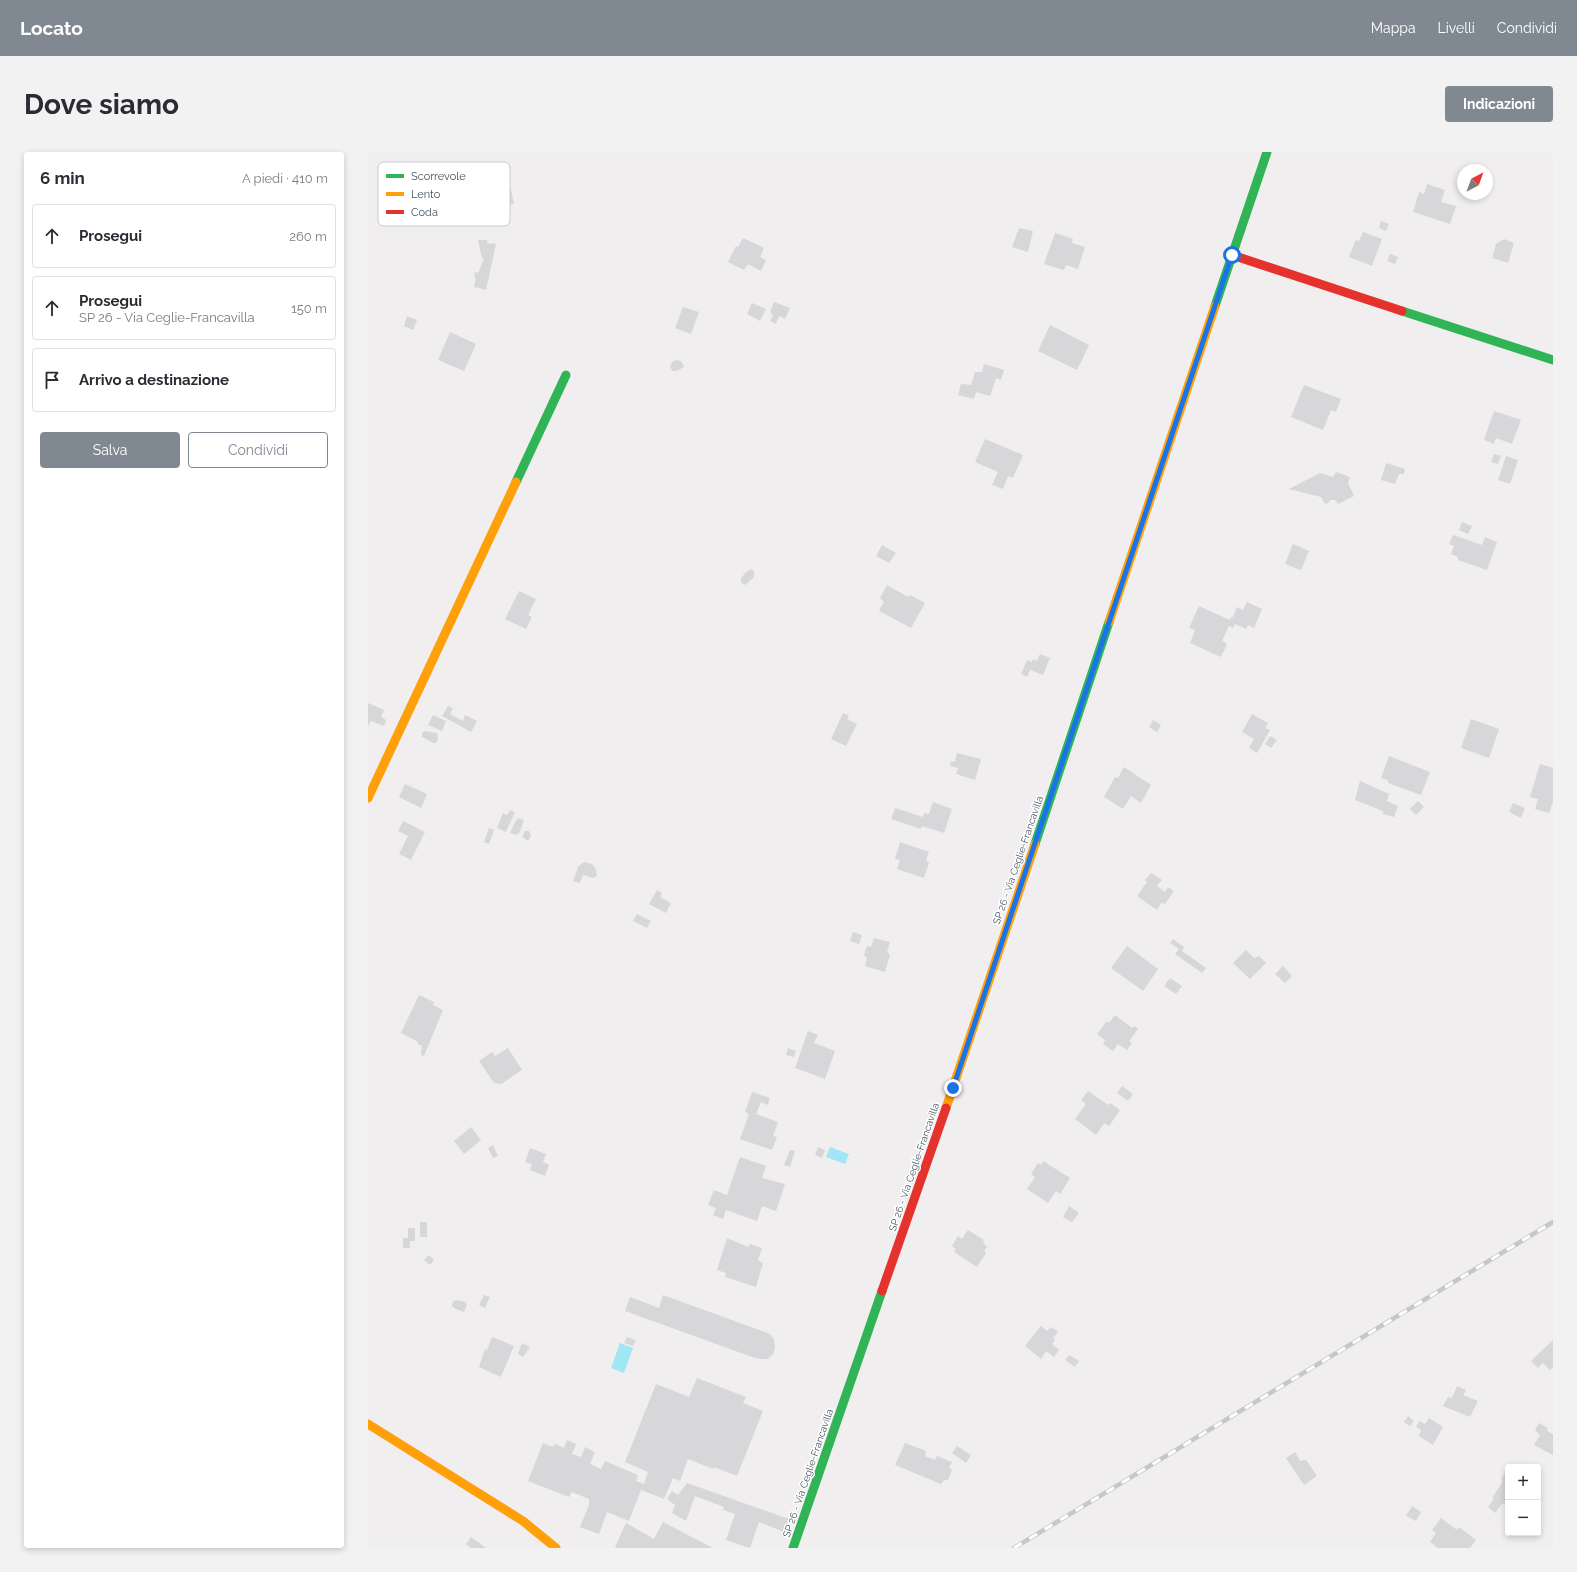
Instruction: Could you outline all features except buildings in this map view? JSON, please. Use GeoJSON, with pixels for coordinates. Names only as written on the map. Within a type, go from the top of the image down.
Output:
{"type":"FeatureCollection","features":[{"type":"Feature","properties":{"kind":"main road","name":"SP 26 - Via Ceglie-Francavilla"},"geometry":{"type":"LineString","coordinates":[[793,1548],[953,1088],[1267,152]]}},
{"type":"Feature","properties":{"kind":"main road"},"geometry":{"type":"LineString","coordinates":[[1232,255],[1553,360]]}},
{"type":"Feature","properties":{"kind":"main road"},"geometry":{"type":"LineString","coordinates":[[368,798],[566,375]]}},
{"type":"Feature","properties":{"kind":"main road"},"geometry":{"type":"LineString","coordinates":[[368,1424],[523,1521],[556,1548]]}},
{"type":"Feature","properties":{"kind":"water"},"geometry":{"type":"Polygon","coordinates":[[[830,1147],[849,1154],[845,1164],[826,1157],[830,1147]]]}},
{"type":"Feature","properties":{"kind":"water"},"geometry":{"type":"Polygon","coordinates":[[[620,1343],[633,1348],[624,1373],[611,1368],[620,1343]]]}},
{"type":"Feature","properties":{"kind":"railway"},"geometry":{"type":"LineString","coordinates":[[1014,1548],[1553,1222]]}},
{"type":"Feature","properties":{"kind":"traffic: fast"},"geometry":{"type":"LineString","coordinates":[[1215,306],[1267,152]]}},
{"type":"Feature","properties":{"kind":"traffic: fast"},"geometry":{"type":"LineString","coordinates":[[1402,311],[1553,360]]}},
{"type":"Feature","properties":{"kind":"traffic: fast"},"geometry":{"type":"LineString","coordinates":[[516,482],[566,375]]}},
{"type":"Feature","properties":{"kind":"traffic: fast"},"geometry":{"type":"LineString","coordinates":[[1035,844],[1109,622]]}},
{"type":"Feature","properties":{"kind":"traffic: fast"},"geometry":{"type":"LineString","coordinates":[[793,1548],[882,1291]]}},
{"type":"Feature","properties":{"kind":"traffic: slow"},"geometry":{"type":"LineString","coordinates":[[1109,622],[1215,306]]}},
{"type":"Feature","properties":{"kind":"traffic: slow"},"geometry":{"type":"LineString","coordinates":[[368,798],[516,482]]}},
{"type":"Feature","properties":{"kind":"traffic: slow"},"geometry":{"type":"LineString","coordinates":[[946,1108],[1035,844]]}},
{"type":"Feature","properties":{"kind":"traffic: slow"},"geometry":{"type":"LineString","coordinates":[[368,1424],[523,1521],[556,1548]]}},
{"type":"Feature","properties":{"kind":"traffic: jam"},"geometry":{"type":"LineString","coordinates":[[1232,255],[1402,311]]}},
{"type":"Feature","properties":{"kind":"traffic: jam"},"geometry":{"type":"LineString","coordinates":[[882,1291],[946,1108]]}},
{"type":"Feature","properties":{"kind":"route"},"geometry":{"type":"LineString","coordinates":[[953,1088],[1232,255]]}}]}
